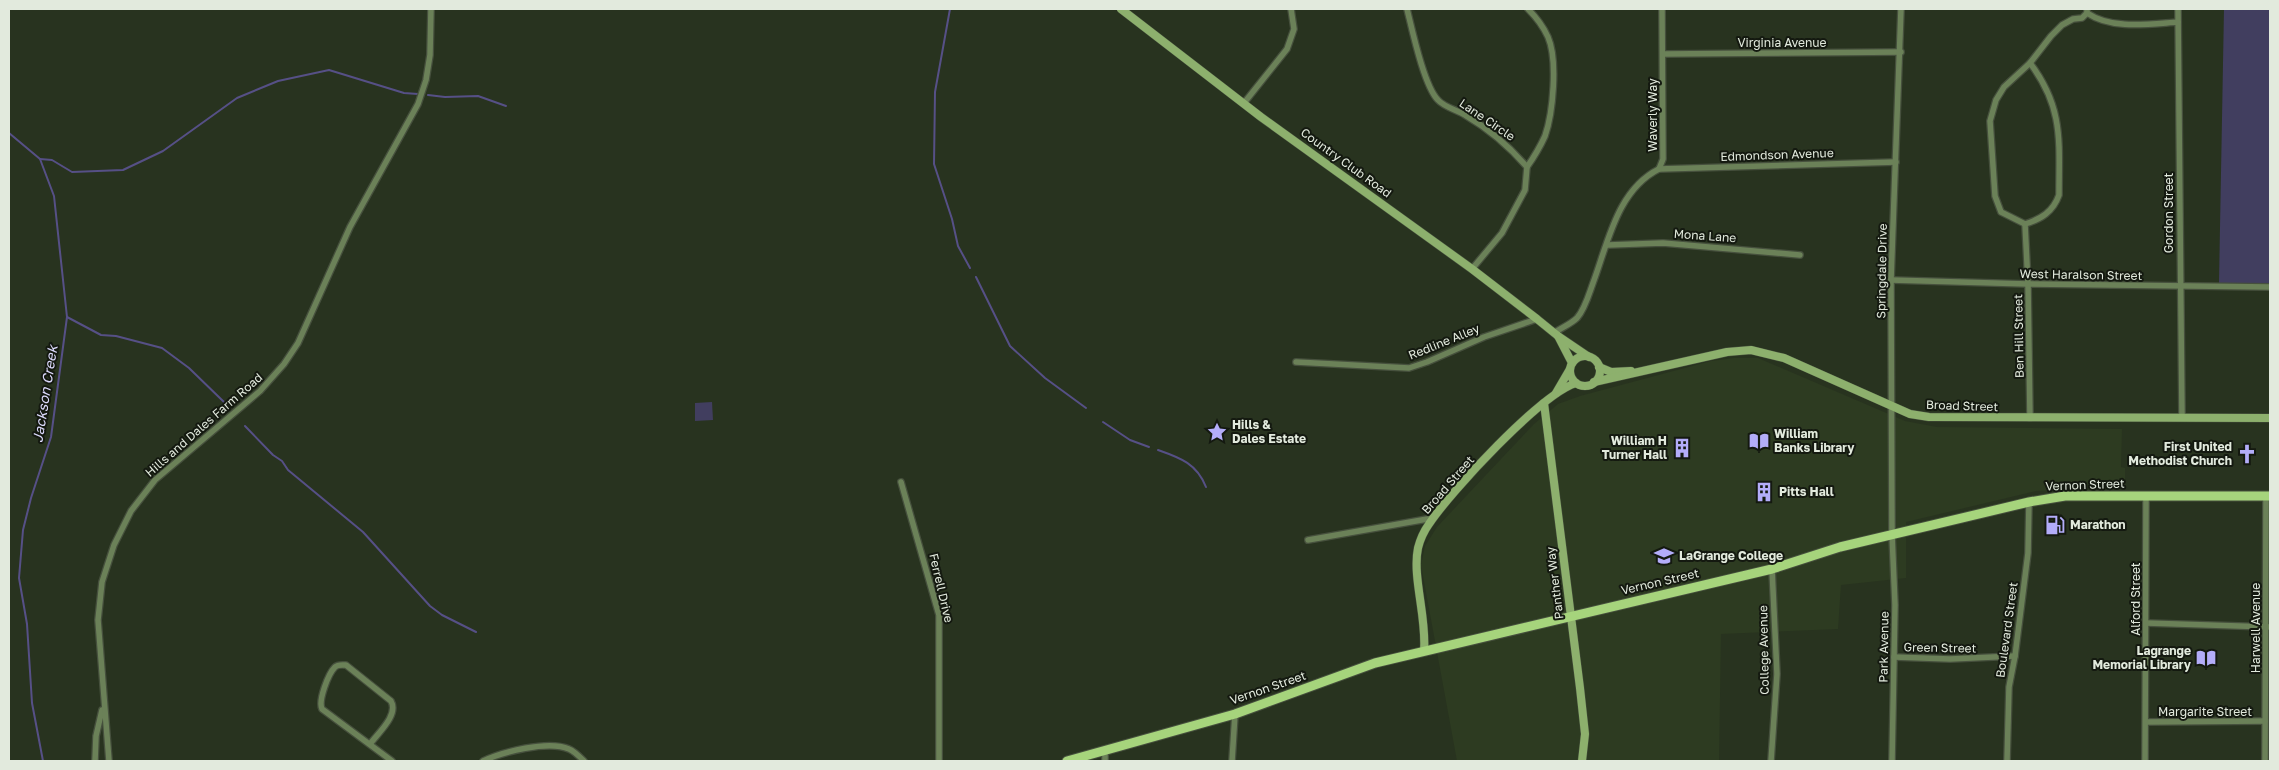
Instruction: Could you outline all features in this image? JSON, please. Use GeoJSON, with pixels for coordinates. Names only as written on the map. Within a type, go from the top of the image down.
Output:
{"type":"FeatureCollection","features":[{"type":"Feature","properties":{"kind":"main road","name":"Country Club Road"},"geometry":{"type":"LineString","coordinates":[[1121,9],[1244,103],[1472,269],[1588,357]]}},
{"type":"Feature","properties":{"kind":"main road","name":"Country Club Road"},"geometry":{"type":"LineString","coordinates":[[1556,334],[1571,366]]}},
{"type":"Feature","properties":{"kind":"main road","name":"Broad Street"},"geometry":{"type":"LineString","coordinates":[[1594,382],[1727,352],[1758,351],[1784,358],[1910,414],[1929,417],[2270,418]]}},
{"type":"Feature","properties":{"kind":"main road"},"geometry":{"type":"LineString","coordinates":[[1588,357],[1596,360],[1599,376],[1594,382],[1587,385],[1576,383],[1572,377],[1571,366],[1577,358],[1588,357]]}},
{"type":"Feature","properties":{"kind":"main road","name":"Broad Street"},"geometry":{"type":"LineString","coordinates":[[1556,393],[1571,366]]}},
{"type":"Feature","properties":{"kind":"main road","name":"Broad Street"},"geometry":{"type":"LineString","coordinates":[[1599,368],[1611,372],[1639,371]]}},
{"type":"Feature","properties":{"kind":"main road","name":"Broad Street"},"geometry":{"type":"LineString","coordinates":[[1424,651],[1425,634],[1417,558],[1422,537],[1433,518],[1503,441],[1556,393],[1576,383]]}},
{"type":"Feature","properties":{"kind":"main road","name":"Panther Way"},"geometry":{"type":"LineString","coordinates":[[1544,403],[1580,688],[1584,734],[1582,761]]}},
{"type":"Feature","properties":{"kind":"main road","name":"Vernon Street"},"geometry":{"type":"LineString","coordinates":[[1067,761],[1235,714],[1375,663],[1772,569],[1840,547],[2029,502],[2064,496],[2268,496]]}},
{"type":"Feature","properties":{"kind":"street","name":"Hills and Dales Farm Road"},"geometry":{"type":"LineString","coordinates":[[109,761],[98,633],[98,607],[105,570],[119,533],[135,505],[155,480],[260,391],[291,354],[304,331],[350,227],[418,104],[426,80],[430,55],[431,9]]}},
{"type":"Feature","properties":{"kind":"street"},"geometry":{"type":"LineString","coordinates":[[1244,103],[1286,50],[1294,29],[1291,9]]}},
{"type":"Feature","properties":{"kind":"street","name":"Lane Circle"},"geometry":{"type":"LineString","coordinates":[[1407,9],[1416,46],[1431,89],[1438,100],[1466,116],[1508,145],[1527,167]]}},
{"type":"Feature","properties":{"kind":"street"},"geometry":{"type":"LineString","coordinates":[[1472,269],[1502,233],[1525,190],[1527,167],[1545,136],[1552,104],[1553,65],[1549,39],[1537,18],[1528,9]]}},
{"type":"Feature","properties":{"kind":"street","name":"Waverly Way"},"geometry":{"type":"LineString","coordinates":[[1556,334],[1579,315],[1587,300],[1619,210],[1646,176],[1659,169],[1663,159],[1664,54],[1662,9]]}},
{"type":"Feature","properties":{"kind":"street","name":"Springdale Drive"},"geometry":{"type":"LineString","coordinates":[[1892,534],[1891,280],[1901,52],[1901,9]]}},
{"type":"Feature","properties":{"kind":"street","name":"Gordon Street"},"geometry":{"type":"LineString","coordinates":[[2178,9],[2179,286],[2182,418]]}},
{"type":"Feature","properties":{"kind":"street"},"geometry":{"type":"LineString","coordinates":[[2030,63],[2049,92],[2056,116],[2059,195],[2056,205],[2047,214],[2025,224],[2002,212],[1995,196],[1990,121],[1996,100],[2004,87],[2030,63],[2062,25],[2074,19],[2082,18],[2087,11],[2095,19],[2111,23],[2178,22]]}},
{"type":"Feature","properties":{"kind":"street","name":"Virginia Avenue"},"geometry":{"type":"LineString","coordinates":[[1664,54],[1901,52]]}},
{"type":"Feature","properties":{"kind":"street","name":"Edmondson Avenue"},"geometry":{"type":"LineString","coordinates":[[1659,169],[1896,162]]}},
{"type":"Feature","properties":{"kind":"street","name":"Ben Hill Street"},"geometry":{"type":"LineString","coordinates":[[2025,224],[2030,418]]}},
{"type":"Feature","properties":{"kind":"street","name":"Mona Lane"},"geometry":{"type":"LineString","coordinates":[[1608,245],[1663,243],[1800,255]]}},
{"type":"Feature","properties":{"kind":"street","name":"West Haralson Street"},"geometry":{"type":"LineString","coordinates":[[1891,280],[2270,287]]}},
{"type":"Feature","properties":{"kind":"street","name":"Redline Alley"},"geometry":{"type":"LineString","coordinates":[[1296,362],[1409,368],[1484,337],[1537,319]]}},
{"type":"Feature","properties":{"kind":"street","name":"Ferrell Drive"},"geometry":{"type":"LineString","coordinates":[[901,482],[939,615],[939,761]]}},
{"type":"Feature","properties":{"kind":"street","name":"Alford Street"},"geometry":{"type":"LineString","coordinates":[[2146,496],[2146,761]]}},
{"type":"Feature","properties":{"kind":"street","name":"Harwell Avenue"},"geometry":{"type":"LineString","coordinates":[[2265,761],[2268,740],[2265,721],[2268,626],[2268,496]]}},
{"type":"Feature","properties":{"kind":"street","name":"Boulevard Street"},"geometry":{"type":"LineString","coordinates":[[2007,761],[2009,687],[2015,656],[2028,553],[2029,502]]}},
{"type":"Feature","properties":{"kind":"street"},"geometry":{"type":"LineString","coordinates":[[1308,540],[1433,518]]}},
{"type":"Feature","properties":{"kind":"street","name":"Park Avenue"},"geometry":{"type":"LineString","coordinates":[[1892,534],[1895,605],[1892,761]]}},
{"type":"Feature","properties":{"kind":"street","name":"College Avenue"},"geometry":{"type":"LineString","coordinates":[[1770,761],[1777,674],[1772,569]]}},
{"type":"Feature","properties":{"kind":"street"},"geometry":{"type":"LineString","coordinates":[[2146,623],[2268,626]]}},
{"type":"Feature","properties":{"kind":"street","name":"Green Street"},"geometry":{"type":"LineString","coordinates":[[1894,657],[1950,659],[2015,656]]}},
{"type":"Feature","properties":{"kind":"street"},"geometry":{"type":"LineString","coordinates":[[370,744],[393,714],[394,706],[391,701],[346,666],[340,665],[335,667],[320,704],[322,708],[392,761]]}},
{"type":"Feature","properties":{"kind":"street","name":"Hills and Dales Farm Road"},"geometry":{"type":"LineString","coordinates":[[95,761],[96,736],[103,703]]}},
{"type":"Feature","properties":{"kind":"street"},"geometry":{"type":"LineString","coordinates":[[1232,761],[1235,714]]}},
{"type":"Feature","properties":{"kind":"street","name":"Margarite Street"},"geometry":{"type":"LineString","coordinates":[[2146,722],[2265,721]]}},
{"type":"Feature","properties":{"kind":"street"},"geometry":{"type":"LineString","coordinates":[[483,761],[492,757],[546,745],[569,749],[584,761]]}},
{"type":"Feature","properties":{"kind":"street"},"geometry":{"type":"LineString","coordinates":[[1105,750],[1105,761]]}},
{"type":"Feature","properties":{"kind":"shaded area"},"geometry":{"type":"Polygon","coordinates":[[[2224,9],[2270,9],[2270,283],[2219,283],[2224,9]]]}},
{"type":"Feature","properties":{"kind":"shaded area","name":"LaGrange College"},"geometry":{"type":"Polygon","coordinates":[[[1734,358],[1758,358],[1905,421],[1937,427],[2122,429],[2121,467],[2125,468],[2125,487],[2036,491],[1906,522],[1906,578],[1841,585],[1838,629],[1721,634],[1719,761],[1457,761],[1421,565],[1425,546],[1437,527],[1534,424],[1558,404],[1580,396],[1711,361],[1734,358]]]}},
{"type":"Feature","properties":{"kind":"shaded area"},"geometry":{"type":"Polygon","coordinates":[[[712,402],[713,420],[695,421],[695,403],[712,402]]]}},
{"type":"Feature","properties":{"kind":"waterway"},"geometry":{"type":"LineString","coordinates":[[950,9],[935,92],[934,164],[952,219],[958,246],[970,268]]}},
{"type":"Feature","properties":{"kind":"waterway"},"geometry":{"type":"LineString","coordinates":[[40,159],[52,160],[72,172],[123,170],[163,151],[237,98],[278,81],[329,70],[404,93],[418,94]]}},
{"type":"Feature","properties":{"kind":"waterway"},"geometry":{"type":"LineString","coordinates":[[428,95],[445,97],[478,96],[506,106]]}},
{"type":"Feature","properties":{"kind":"waterway","name":"Jackson Creek"},"geometry":{"type":"LineString","coordinates":[[9,133],[40,159],[54,196],[67,317],[51,437],[31,498],[23,530],[19,578],[27,624],[32,703],[43,761]]}},
{"type":"Feature","properties":{"kind":"waterway"},"geometry":{"type":"LineString","coordinates":[[976,277],[1010,346],[1045,378],[1086,408]]}},
{"type":"Feature","properties":{"kind":"waterway"},"geometry":{"type":"LineString","coordinates":[[67,317],[101,335],[116,336],[162,348],[189,368],[225,403]]}},
{"type":"Feature","properties":{"kind":"waterway"},"geometry":{"type":"LineString","coordinates":[[1103,422],[1130,440],[1149,447]]}},
{"type":"Feature","properties":{"kind":"waterway"},"geometry":{"type":"LineString","coordinates":[[245,426],[273,455],[282,461],[288,470],[363,532],[430,606],[442,615],[476,632]]}},
{"type":"Feature","properties":{"kind":"waterway"},"geometry":{"type":"LineString","coordinates":[[1158,450],[1174,456],[1193,467],[1206,487]]}},
{"type":"Feature","properties":{"kind":"place","name":"Hills & Dales Estate"},"geometry":{"type":"Point","coordinates":[1217,432]}},
{"type":"Feature","properties":{"kind":"place","name":"William Banks Library"},"geometry":{"type":"Point","coordinates":[1759,441]}},
{"type":"Feature","properties":{"kind":"place","name":"William H Turner Hall"},"geometry":{"type":"Point","coordinates":[1682,448]}},
{"type":"Feature","properties":{"kind":"place","name":"First United Methodist Church"},"geometry":{"type":"Point","coordinates":[2247,454]}},
{"type":"Feature","properties":{"kind":"place","name":"Pitts Hall"},"geometry":{"type":"Point","coordinates":[1764,492]}},
{"type":"Feature","properties":{"kind":"place","name":"Marathon"},"geometry":{"type":"Point","coordinates":[2055,525]}},
{"type":"Feature","properties":{"kind":"place","name":"LaGrange College"},"geometry":{"type":"Point","coordinates":[1664,556]}},
{"type":"Feature","properties":{"kind":"place","name":"Lagrange Memorial Library"},"geometry":{"type":"Point","coordinates":[2206,658]}}]}
